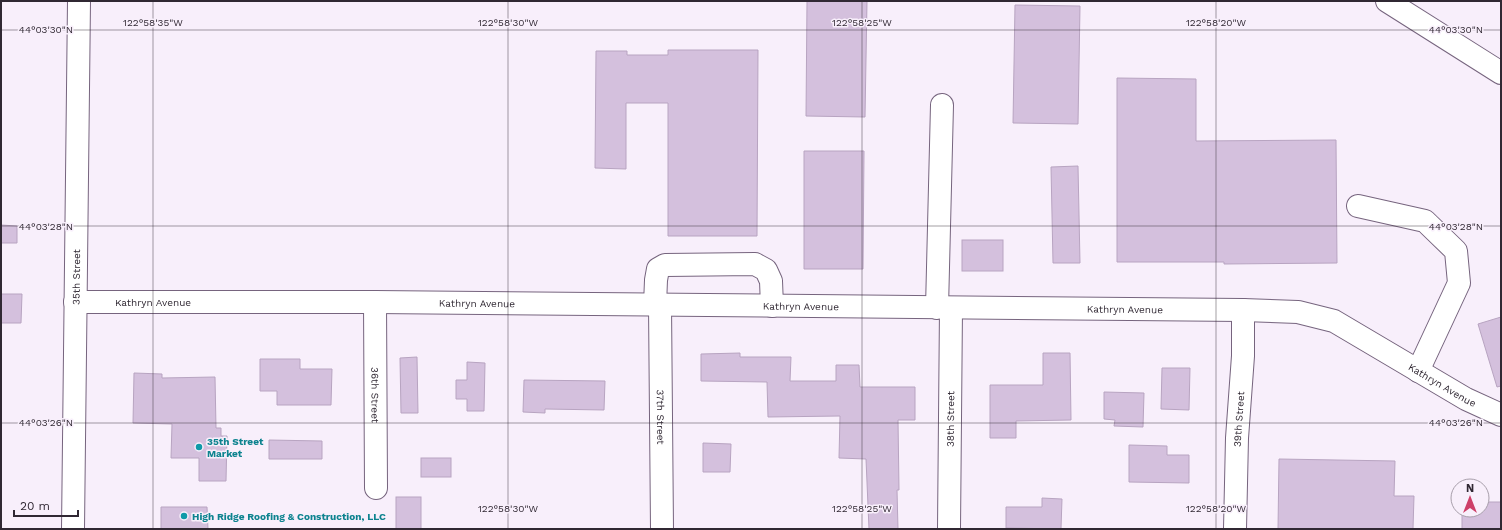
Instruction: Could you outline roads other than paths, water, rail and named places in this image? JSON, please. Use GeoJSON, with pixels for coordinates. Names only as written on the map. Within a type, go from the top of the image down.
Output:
{"type":"FeatureCollection","features":[{"type":"Feature","properties":{"kind":"street","name":"35th Street"},"geometry":{"type":"LineString","coordinates":[[73,529],[79,1]]}},
{"type":"Feature","properties":{"kind":"street"},"geometry":{"type":"LineString","coordinates":[[1387,1],[1501,73]]}},
{"type":"Feature","properties":{"kind":"street","name":"38th Street"},"geometry":{"type":"LineString","coordinates":[[942,105],[944,308],[949,529]]}},
{"type":"Feature","properties":{"kind":"street"},"geometry":{"type":"LineString","coordinates":[[1358,206],[1425,222],[1456,251],[1459,283],[1418,371]]}},
{"type":"Feature","properties":{"kind":"street","name":"37th Street"},"geometry":{"type":"LineString","coordinates":[[662,529],[656,280],[658,269],[665,265],[755,264],[766,270],[771,281],[772,306]]}},
{"type":"Feature","properties":{"kind":"street","name":"Kathryn Avenue"},"geometry":{"type":"LineString","coordinates":[[75,302],[375,302],[1243,310],[1298,312],[1334,321],[1466,399],[1501,415]]}},
{"type":"Feature","properties":{"kind":"street","name":"36th Street"},"geometry":{"type":"LineString","coordinates":[[375,302],[376,488]]}},
{"type":"Feature","properties":{"kind":"street","name":"39th Street"},"geometry":{"type":"LineString","coordinates":[[1235,529],[1237,438],[1243,356],[1243,310]]}},
{"type":"Feature","properties":{"kind":"place","name":"35th Street Market"},"geometry":{"type":"Point","coordinates":[199,447]}},
{"type":"Feature","properties":{"kind":"place","name":"High Ridge Roofing & Construction, LLC"},"geometry":{"type":"Point","coordinates":[184,516]}}]}
